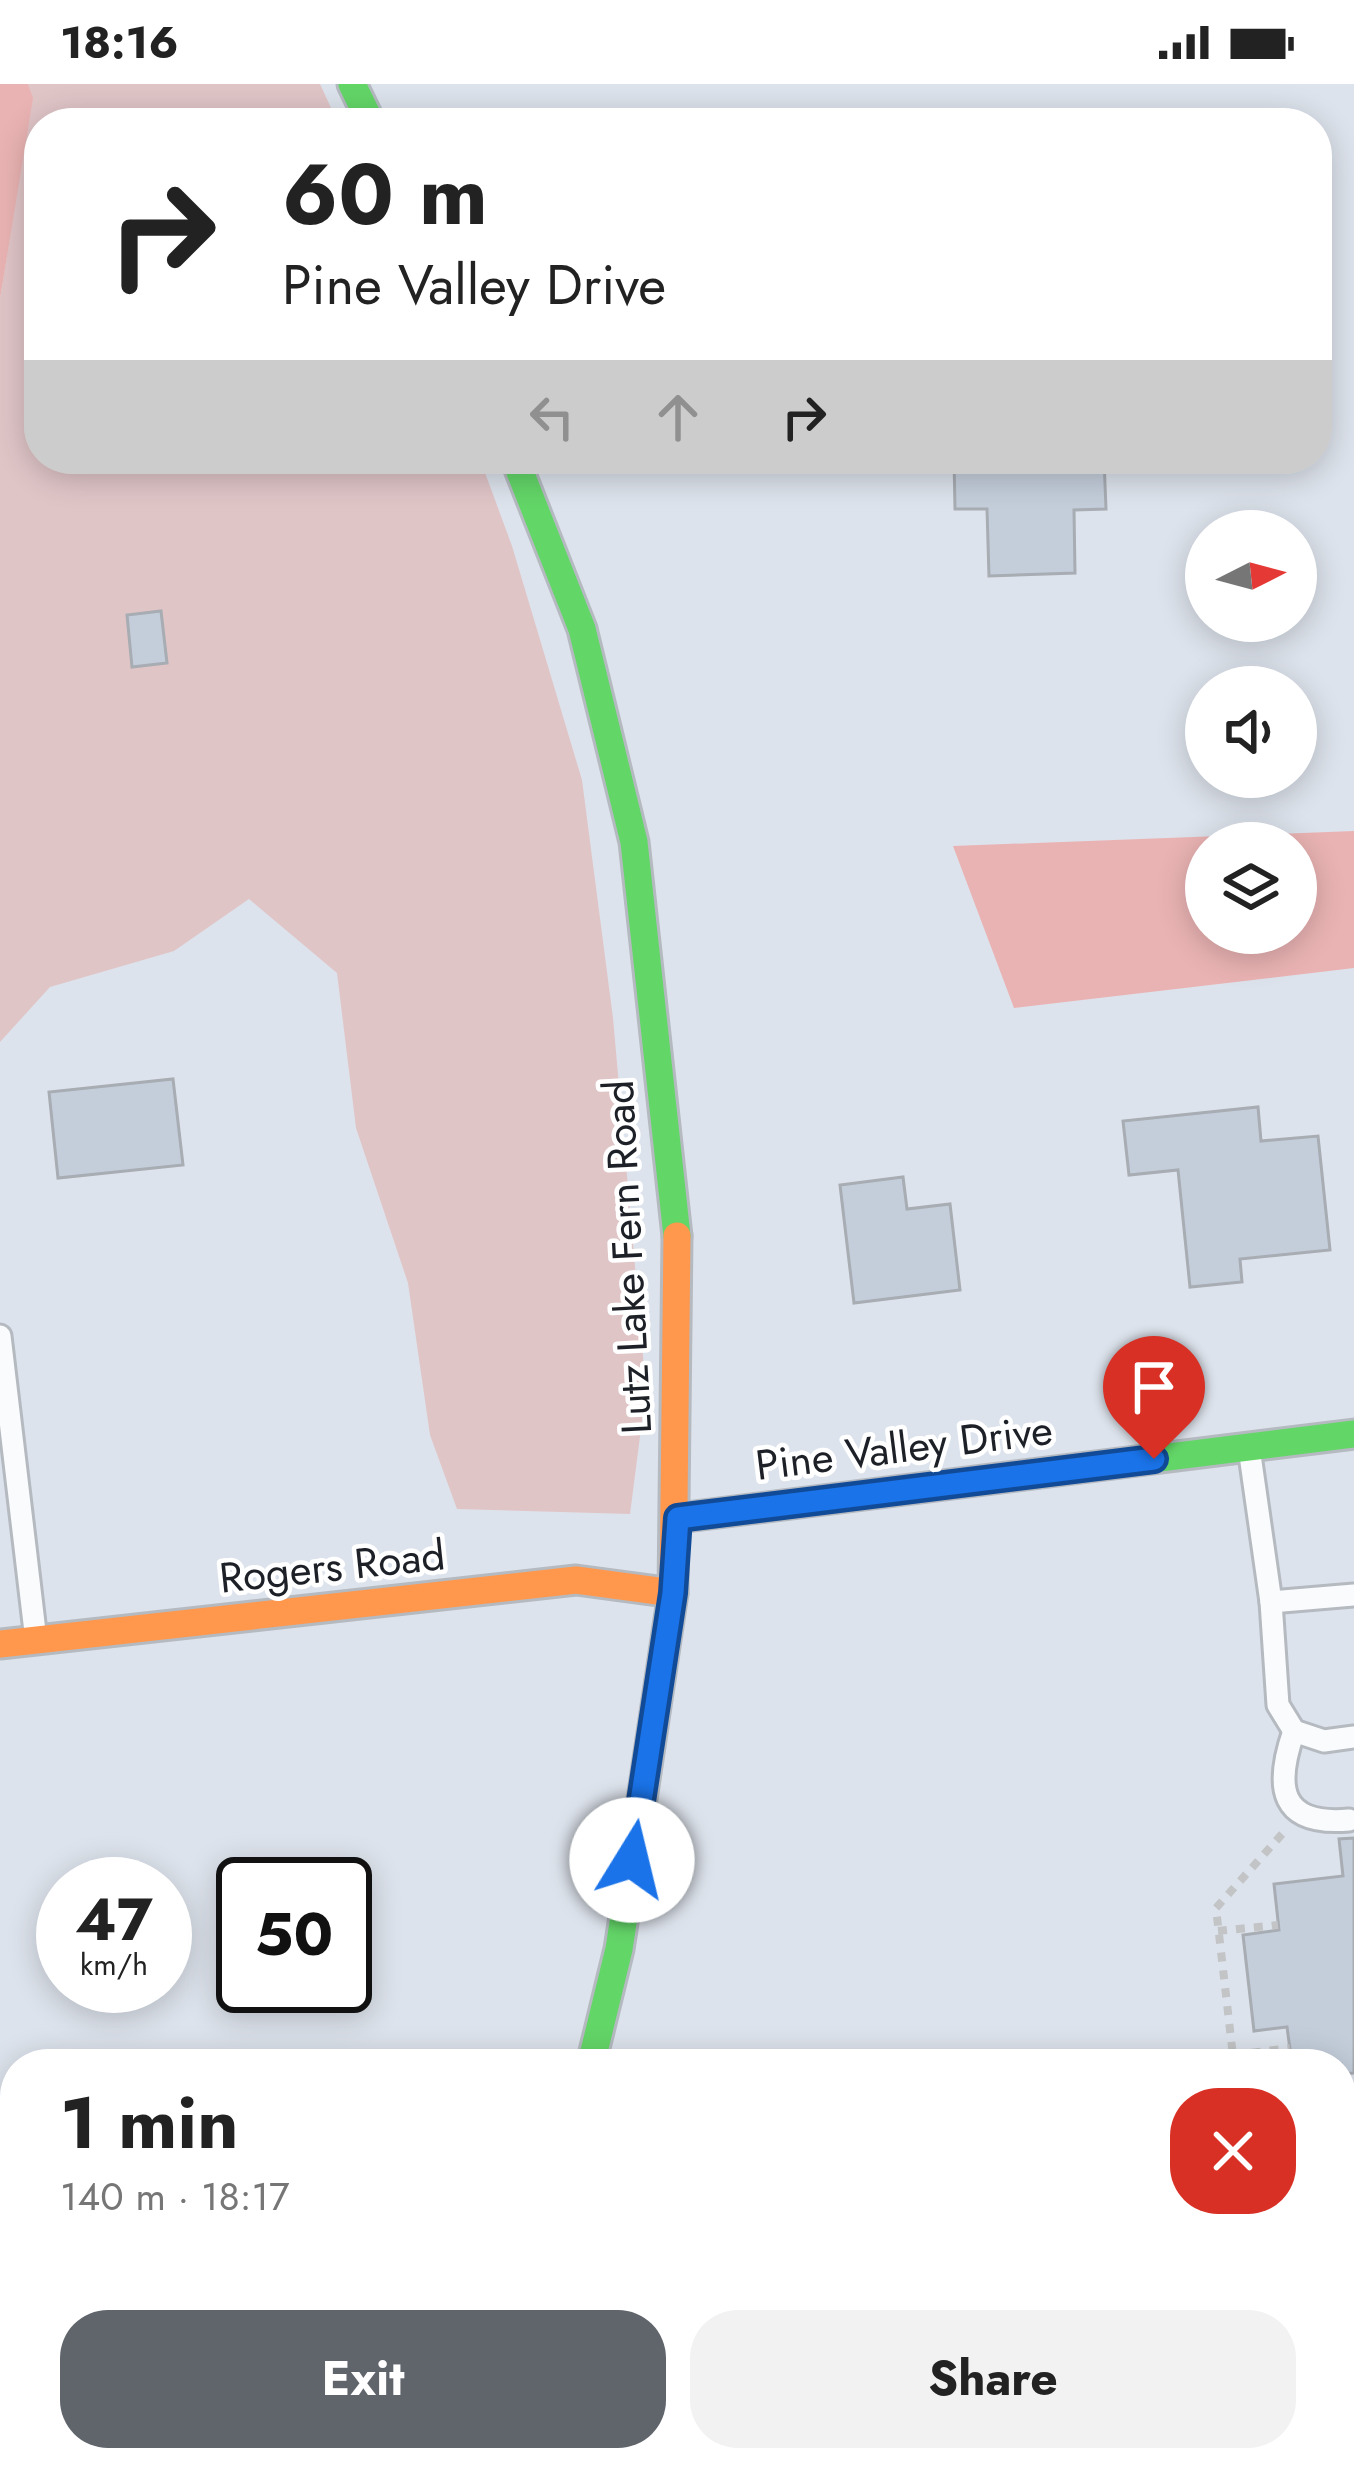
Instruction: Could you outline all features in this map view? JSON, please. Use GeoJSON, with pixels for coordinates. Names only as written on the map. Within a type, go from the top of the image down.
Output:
{"type":"FeatureCollection","features":[{"type":"Feature","properties":{"kind":"main road","name":"Lutz Lake Fern Road"},"geometry":{"type":"LineString","coordinates":[[521,474],[582,628],[634,842],[677,1238],[678,1518],[673,1593],[619,1949],[595,2049]]}},
{"type":"Feature","properties":{"kind":"main road","name":"Pine Valley Drive"},"geometry":{"type":"LineString","coordinates":[[678,1518],[1354,1434]]}},
{"type":"Feature","properties":{"kind":"main road","name":"Rogers Road"},"geometry":{"type":"LineString","coordinates":[[0,1644],[576,1580],[673,1593]]}},
{"type":"Feature","properties":{"kind":"lane"},"geometry":{"type":"LineString","coordinates":[[0,1336],[37,1640]]}},
{"type":"Feature","properties":{"kind":"lane"},"geometry":{"type":"LineString","coordinates":[[1249,1447],[1271,1602],[1278,1705],[1294,1731],[1324,1741],[1354,1737]]}},
{"type":"Feature","properties":{"kind":"lane"},"geometry":{"type":"LineString","coordinates":[[1271,1602],[1354,1595]]}},
{"type":"Feature","properties":{"kind":"lane"},"geometry":{"type":"LineString","coordinates":[[1294,1731],[1283,1763],[1286,1795],[1296,1814],[1318,1823],[1349,1820]]}},
{"type":"Feature","properties":{"kind":"path"},"geometry":{"type":"LineString","coordinates":[[1231,2049],[1216,1908],[1284,1832]]}},
{"type":"Feature","properties":{"kind":"path"},"geometry":{"type":"LineString","coordinates":[[1218,1931],[1278,1924]]}},
{"type":"Feature","properties":{"kind":"path"},"geometry":{"type":"LineString","coordinates":[[1283,2049],[1290,2048]]}},
{"type":"Feature","properties":{"kind":"shaded area"},"geometry":{"type":"Polygon","coordinates":[[[0,84],[28,84],[33,98],[31,108],[24,108],[24,153],[0,299],[0,84]]]}},
{"type":"Feature","properties":{"kind":"shaded area"},"geometry":{"type":"Polygon","coordinates":[[[28,84],[320,84],[331,108],[30,108],[28,84]]]}},
{"type":"Feature","properties":{"kind":"shaded area"},"geometry":{"type":"Polygon","coordinates":[[[24,148],[24,474],[486,474],[512,546],[582,780],[613,1018],[646,1390],[630,1514],[457,1509],[430,1435],[408,1283],[356,1128],[337,973],[249,899],[174,951],[50,987],[0,1042],[0,299],[24,148]]]}},
{"type":"Feature","properties":{"kind":"shaded area"},"geometry":{"type":"Polygon","coordinates":[[[1354,831],[1354,968],[1014,1008],[953,846],[1185,837],[1185,954],[1317,954],[1317,832],[1354,831]]]}},
{"type":"Feature","properties":{"kind":"building"},"geometry":{"type":"Polygon","coordinates":[[[954,474],[1105,474],[1106,509],[1074,510],[1075,573],[989,576],[987,509],[955,509],[954,474]]]}},
{"type":"Feature","properties":{"kind":"building"},"geometry":{"type":"Polygon","coordinates":[[[161,611],[167,663],[132,667],[127,615],[161,611]]]}},
{"type":"Feature","properties":{"kind":"building"},"geometry":{"type":"Polygon","coordinates":[[[173,1079],[183,1165],[58,1178],[49,1092],[173,1079]]]}},
{"type":"Feature","properties":{"kind":"building"},"geometry":{"type":"Polygon","coordinates":[[[1258,1107],[1261,1141],[1318,1136],[1330,1250],[1240,1259],[1242,1282],[1190,1287],[1178,1170],[1129,1175],[1123,1121],[1258,1107]]]}},
{"type":"Feature","properties":{"kind":"building"},"geometry":{"type":"Polygon","coordinates":[[[903,1177],[907,1209],[950,1204],[960,1290],[854,1303],[840,1185],[903,1177]]]}},
{"type":"Feature","properties":{"kind":"building"},"geometry":{"type":"Polygon","coordinates":[[[1354,1838],[1354,2049],[1290,2049],[1287,2027],[1254,2031],[1243,1935],[1279,1930],[1274,1884],[1343,1876],[1339,1839],[1354,1838]]]}},
{"type":"Feature","properties":{"kind":"traffic: fast"},"geometry":{"type":"LineString","coordinates":[[352,84],[364,108]]}},
{"type":"Feature","properties":{"kind":"traffic: fast"},"geometry":{"type":"LineString","coordinates":[[521,474],[582,629],[634,842],[677,1236]]}},
{"type":"Feature","properties":{"kind":"traffic: fast"},"geometry":{"type":"LineString","coordinates":[[678,1518],[1354,1434]]}},
{"type":"Feature","properties":{"kind":"traffic: fast"},"geometry":{"type":"LineString","coordinates":[[595,2049],[619,1949],[636,1839]]}},
{"type":"Feature","properties":{"kind":"traffic: slow"},"geometry":{"type":"LineString","coordinates":[[636,1839],[673,1593],[677,1236]]}},
{"type":"Feature","properties":{"kind":"traffic: slow"},"geometry":{"type":"LineString","coordinates":[[0,1644],[576,1580],[673,1593]]}},
{"type":"Feature","properties":{"kind":"route"},"geometry":{"type":"LineString","coordinates":[[632,1860],[673,1593],[678,1518],[1154,1459]]}}]}
